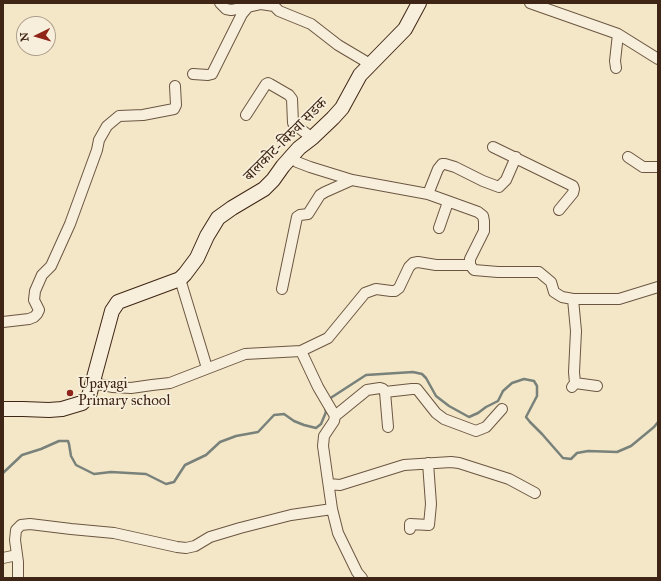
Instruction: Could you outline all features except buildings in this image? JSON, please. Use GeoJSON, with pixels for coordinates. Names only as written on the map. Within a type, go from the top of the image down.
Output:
{"type":"FeatureCollection","features":[{"type":"Feature","properties":{"kind":"main road","name":"बालकोट-बिरुवा सडक"},"geometry":{"type":"LineString","coordinates":[[3,409],[23,408],[49,410],[74,406],[82,403],[89,396],[112,311],[118,302],[180,279],[197,258],[207,236],[218,218],[232,208],[264,190],[298,148],[312,138],[342,108],[354,84],[370,64],[405,29],[419,3]]}},
{"type":"Feature","properties":{"kind":"street"},"geometry":{"type":"LineString","coordinates":[[220,3],[226,9],[231,10],[248,8],[261,4],[275,5],[279,10],[310,24],[338,45],[370,64]]}},
{"type":"Feature","properties":{"kind":"street"},"geometry":{"type":"LineString","coordinates":[[530,3],[618,34],[658,59]]}},
{"type":"Feature","properties":{"kind":"street"},"geometry":{"type":"LineString","coordinates":[[193,74],[208,76],[212,74],[238,21],[248,8]]}},
{"type":"Feature","properties":{"kind":"street"},"geometry":{"type":"LineString","coordinates":[[616,68],[615,61],[618,34]]}},
{"type":"Feature","properties":{"kind":"street"},"geometry":{"type":"LineString","coordinates":[[246,115],[268,83],[289,95],[292,99],[293,123],[312,138]]}},
{"type":"Feature","properties":{"kind":"street"},"geometry":{"type":"LineString","coordinates":[[3,322],[29,319],[37,314],[38,310],[34,300],[35,291],[42,275],[53,263],[70,224],[97,150],[99,140],[108,126],[119,116],[143,115],[174,109],[176,105],[175,86]]}},
{"type":"Feature","properties":{"kind":"street"},"geometry":{"type":"LineString","coordinates":[[493,147],[573,186],[573,193],[559,210]]}},
{"type":"Feature","properties":{"kind":"street"},"geometry":{"type":"LineString","coordinates":[[291,156],[298,162],[310,167],[352,180],[428,194],[478,212],[483,216],[484,231],[470,259],[470,265],[474,270],[498,272],[539,272],[551,282],[554,292],[562,297],[574,299],[619,299],[658,288]]}},
{"type":"Feature","properties":{"kind":"street"},"geometry":{"type":"LineString","coordinates":[[428,194],[438,169],[442,164],[455,167],[483,181],[500,187],[506,180],[516,158]]}},
{"type":"Feature","properties":{"kind":"street"},"geometry":{"type":"LineString","coordinates":[[628,158],[643,167],[658,167]]}},
{"type":"Feature","properties":{"kind":"street"},"geometry":{"type":"LineString","coordinates":[[282,289],[297,217],[308,214],[320,195],[352,180]]}},
{"type":"Feature","properties":{"kind":"street"},"geometry":{"type":"LineString","coordinates":[[439,228],[448,202]]}},
{"type":"Feature","properties":{"kind":"street"},"geometry":{"type":"LineString","coordinates":[[93,383],[113,387],[131,388],[170,383],[245,354],[302,350],[328,338],[365,293],[376,289],[395,291],[399,288],[409,267],[413,263],[470,265]]}},
{"type":"Feature","properties":{"kind":"street"},"geometry":{"type":"LineString","coordinates":[[180,279],[207,368]]}},
{"type":"Feature","properties":{"kind":"street"},"geometry":{"type":"LineString","coordinates":[[574,299],[576,331],[574,385],[597,386]]}},
{"type":"Feature","properties":{"kind":"street"},"geometry":{"type":"LineString","coordinates":[[302,350],[318,387],[336,416]]}},
{"type":"Feature","properties":{"kind":"street"},"geometry":{"type":"LineString","coordinates":[[362,578],[357,572],[338,533],[332,509],[323,446],[324,436],[336,416],[367,390],[380,388],[383,389],[384,392],[388,427]]}},
{"type":"Feature","properties":{"kind":"street"},"geometry":{"type":"LineString","coordinates":[[384,392],[417,389],[436,413],[444,419],[476,431],[486,427],[502,409]]}},
{"type":"Feature","properties":{"kind":"street"},"geometry":{"type":"LineString","coordinates":[[329,484],[340,485],[404,464],[450,462],[459,463],[515,482],[535,493]]}},
{"type":"Feature","properties":{"kind":"street"},"geometry":{"type":"LineString","coordinates":[[410,529],[410,524],[429,525],[431,504],[428,463]]}},
{"type":"Feature","properties":{"kind":"street"},"geometry":{"type":"LineString","coordinates":[[18,578],[15,540],[16,530],[21,525],[30,524],[114,532],[186,548],[195,546],[210,537],[246,526],[291,515],[332,509]]}},
{"type":"Feature","properties":{"kind":"street"},"geometry":{"type":"LineString","coordinates":[[3,558],[17,555]]}},
{"type":"Feature","properties":{"kind":"waterway"},"geometry":{"type":"LineString","coordinates":[[329,399],[366,375],[413,372],[422,374],[426,378],[436,396],[449,406],[469,417],[498,401],[503,391],[512,383],[524,379],[534,381],[537,386],[537,396],[526,417],[563,458],[571,459],[577,453],[588,451],[617,452],[631,446],[658,422]]}},
{"type":"Feature","properties":{"kind":"waterway"},"geometry":{"type":"LineString","coordinates":[[3,473],[22,455],[59,441],[68,441],[71,456],[76,465],[94,474],[111,472],[146,474],[166,484],[174,482],[185,465],[206,455],[220,442],[236,436],[258,432],[274,415],[284,414],[294,421],[316,428],[321,424],[326,412],[325,407]]}},
{"type":"Feature","properties":{"kind":"place","name":"Upayagi Primary school"},"geometry":{"type":"Point","coordinates":[70,393]}}]}
